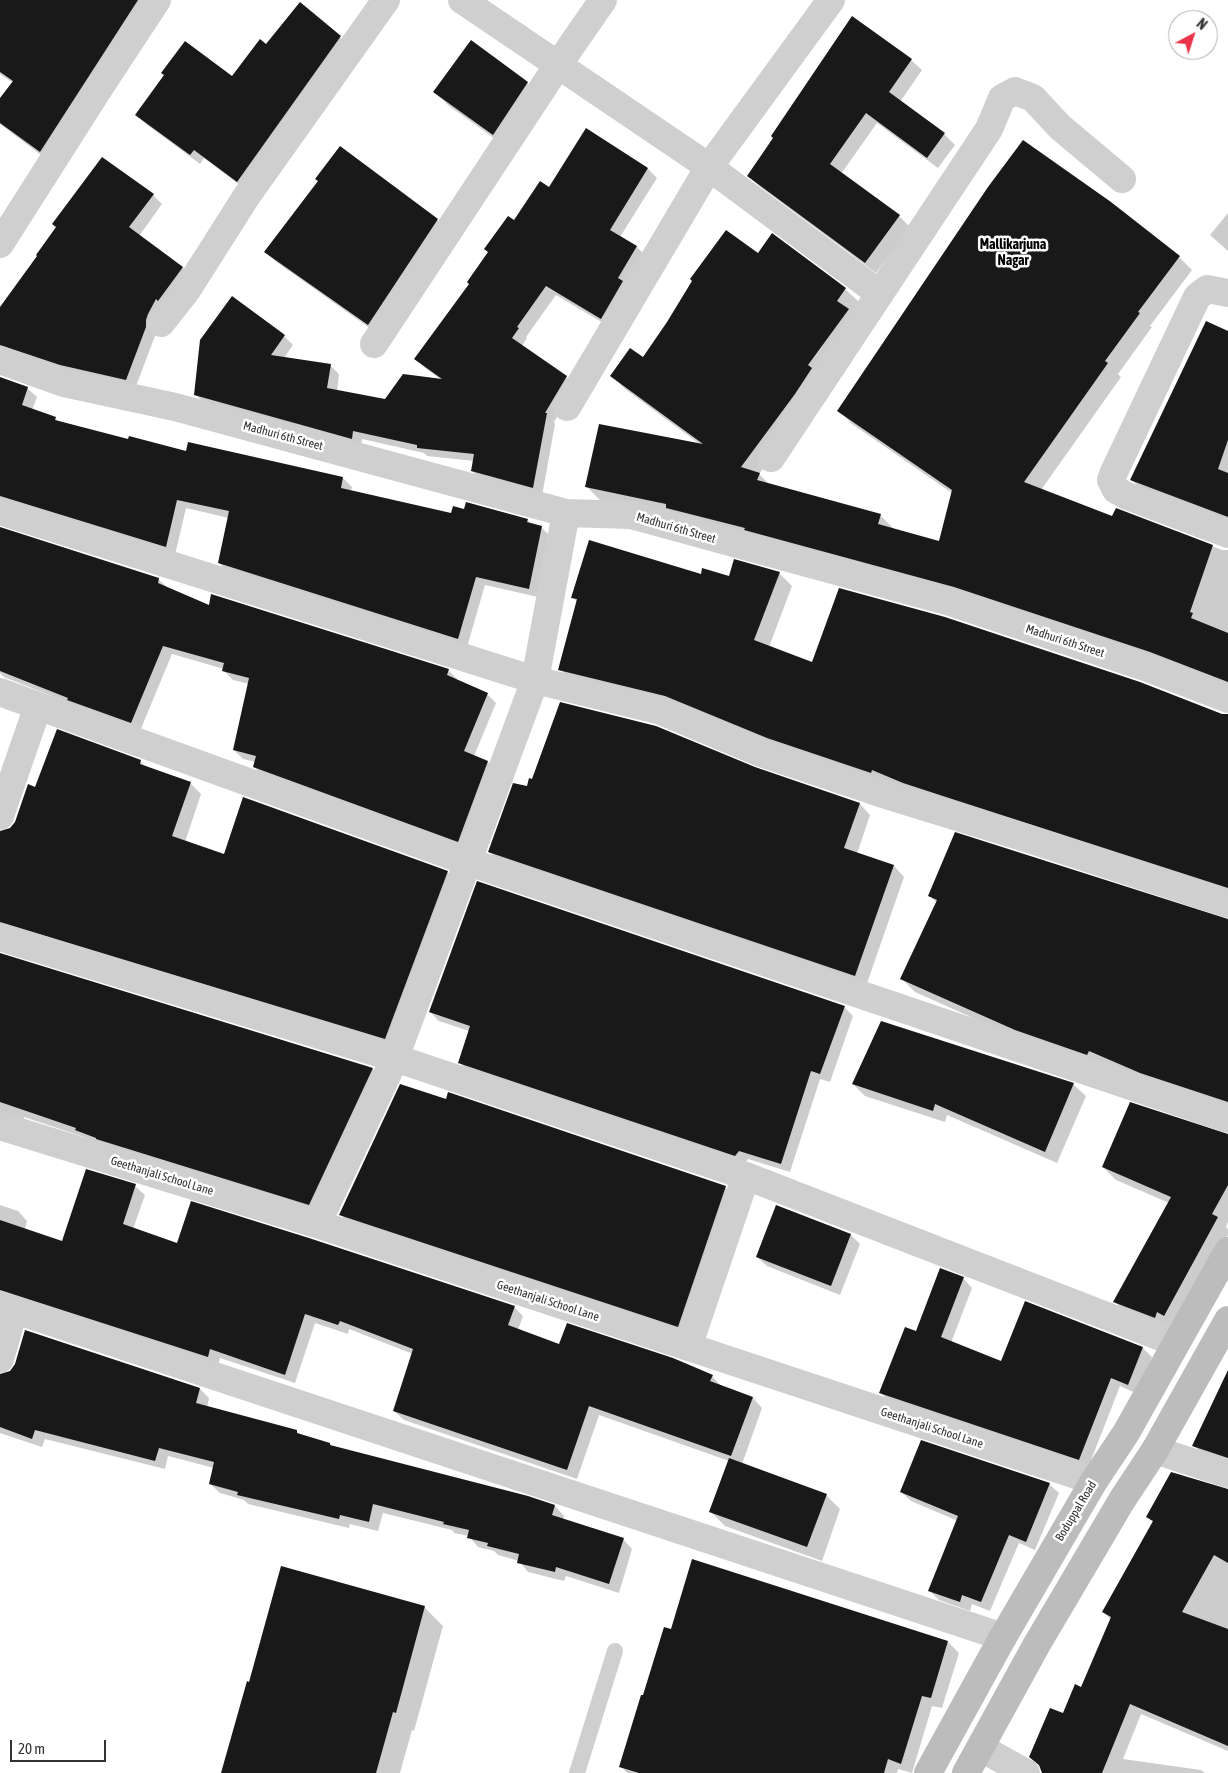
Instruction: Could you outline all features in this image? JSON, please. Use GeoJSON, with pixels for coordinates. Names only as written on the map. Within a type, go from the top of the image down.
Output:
{"type":"FeatureCollection","features":[{"type":"Feature","properties":{"kind":"street"},"geometry":{"type":"LineString","coordinates":[[0,244],[157,0]]}},
{"type":"Feature","properties":{"kind":"street"},"geometry":{"type":"LineString","coordinates":[[161,324],[187,290],[246,197],[386,0]]}},
{"type":"Feature","properties":{"kind":"street"},"geometry":{"type":"LineString","coordinates":[[462,0],[709,167],[880,294]]}},
{"type":"Feature","properties":{"kind":"street"},"geometry":{"type":"LineString","coordinates":[[374,344],[603,0]]}},
{"type":"Feature","properties":{"kind":"street"},"geometry":{"type":"LineString","coordinates":[[568,407],[709,167],[831,0]]}},
{"type":"Feature","properties":{"kind":"street"},"geometry":{"type":"LineString","coordinates":[[771,458],[988,129],[1002,98],[1015,91],[1032,98],[1060,127],[1122,179]]}},
{"type":"Feature","properties":{"kind":"street"},"geometry":{"type":"LineString","coordinates":[[1228,293],[1207,289],[1198,297],[1111,480],[1116,490],[1127,496],[1228,534]]}},
{"type":"Feature","properties":{"kind":"street","name":"Madhuri 6th Street"},"geometry":{"type":"LineString","coordinates":[[0,360],[64,383],[175,407],[566,513],[631,515],[950,602],[1145,667],[1228,700]]}},
{"type":"Feature","properties":{"kind":"street"},"geometry":{"type":"LineString","coordinates":[[0,511],[535,680],[661,711],[761,753],[1228,904]]}},
{"type":"Feature","properties":{"kind":"street"},"geometry":{"type":"LineString","coordinates":[[317,1224],[395,1058],[535,680],[566,513]]}},
{"type":"Feature","properties":{"kind":"street"},"geometry":{"type":"LineString","coordinates":[[0,692],[469,862],[1228,1119]]}},
{"type":"Feature","properties":{"kind":"street"},"geometry":{"type":"LineString","coordinates":[[0,816],[38,706]]}},
{"type":"Feature","properties":{"kind":"street"},"geometry":{"type":"LineString","coordinates":[[0,936],[395,1058],[746,1176],[1176,1342]]}},
{"type":"Feature","properties":{"kind":"street","name":"Geethanjali School Lane"},"geometry":{"type":"LineString","coordinates":[[0,1126],[317,1224],[1094,1481]]}},
{"type":"Feature","properties":{"kind":"street"},"geometry":{"type":"LineString","coordinates":[[688,1348],[746,1176]]}},
{"type":"Feature","properties":{"kind":"street","name":"Boduppal Road"},"geometry":{"type":"LineString","coordinates":[[928,1773],[1003,1636],[1094,1481],[1126,1433],[1228,1251]]}},
{"type":"Feature","properties":{"kind":"street"},"geometry":{"type":"LineString","coordinates":[[0,1359],[7,1307],[1003,1636]]}},
{"type":"Feature","properties":{"kind":"street"},"geometry":{"type":"LineString","coordinates":[[966,1773],[1037,1644],[1122,1500],[1155,1450],[1228,1320]]}},
{"type":"Feature","properties":{"kind":"street"},"geometry":{"type":"LineString","coordinates":[[1155,1450],[1228,1474]]}},
{"type":"Feature","properties":{"kind":"street"},"geometry":{"type":"LineString","coordinates":[[981,1748],[1026,1773]]}},
{"type":"Feature","properties":{"kind":"lane"},"geometry":{"type":"LineString","coordinates":[[577,1773],[615,1651]]}},
{"type":"Feature","properties":{"kind":"building"},"geometry":{"type":"Polygon","coordinates":[[[0,0],[138,0],[40,152],[0,123],[0,98],[13,81],[0,72],[0,0]]]}},
{"type":"Feature","properties":{"kind":"building"},"geometry":{"type":"Polygon","coordinates":[[[300,2],[341,36],[237,182],[194,150],[190,155],[135,115],[164,75],[161,73],[185,41],[232,76],[260,39],[266,44],[300,2]]]}},
{"type":"Feature","properties":{"kind":"building"},"geometry":{"type":"Polygon","coordinates":[[[852,16],[912,59],[889,92],[945,133],[927,158],[866,113],[830,164],[900,215],[865,263],[747,176],[773,138],[771,136],[852,16]]]}},
{"type":"Feature","properties":{"kind":"building"},"geometry":{"type":"Polygon","coordinates":[[[471,40],[528,82],[493,135],[433,92],[471,40]]]}},
{"type":"Feature","properties":{"kind":"building"},"geometry":{"type":"Polygon","coordinates":[[[586,128],[648,168],[610,230],[637,246],[618,278],[623,281],[601,319],[546,286],[517,327],[519,328],[512,338],[567,376],[545,413],[547,413],[533,488],[471,471],[474,454],[417,448],[417,445],[353,431],[352,439],[194,395],[200,340],[232,296],[285,335],[271,355],[331,364],[327,388],[385,399],[403,374],[442,379],[414,359],[469,284],[467,282],[488,252],[484,249],[508,216],[514,220],[540,181],[549,187],[586,128]]]}},
{"type":"Feature","properties":{"kind":"building"},"geometry":{"type":"Polygon","coordinates":[[[1023,140],[1111,202],[1180,256],[1138,312],[1140,313],[1105,361],[1108,363],[1024,482],[1112,516],[1116,508],[1213,545],[1190,612],[1193,613],[1191,618],[1228,633],[1228,682],[1150,652],[954,587],[744,530],[745,528],[666,508],[666,504],[585,487],[599,424],[703,444],[610,376],[630,348],[643,357],[692,281],[690,279],[726,230],[758,253],[772,233],[846,288],[837,301],[849,309],[808,365],[812,368],[795,394],[741,467],[760,473],[757,480],[881,514],[878,524],[939,541],[952,490],[837,411],[988,187],[1023,140]]]}},
{"type":"Feature","properties":{"kind":"building"},"geometry":{"type":"Polygon","coordinates":[[[340,146],[438,219],[368,325],[264,252],[318,181],[315,179],[340,146]]]}},
{"type":"Feature","properties":{"kind":"building"},"geometry":{"type":"Polygon","coordinates":[[[102,157],[154,194],[129,227],[183,267],[158,301],[156,299],[148,314],[146,327],[126,380],[60,365],[0,345],[0,307],[56,227],[52,224],[102,157]]]}},
{"type":"Feature","properties":{"kind":"building"},"geometry":{"type":"Polygon","coordinates":[[[1206,321],[1228,331],[1228,440],[1218,469],[1228,473],[1228,517],[1130,480],[1206,321]]]}},
{"type":"Feature","properties":{"kind":"building"},"geometry":{"type":"Polygon","coordinates":[[[0,377],[28,387],[22,405],[56,417],[55,420],[128,439],[129,436],[186,451],[188,442],[343,477],[341,488],[451,513],[453,506],[464,509],[466,502],[528,519],[527,522],[542,526],[529,589],[476,577],[458,639],[218,563],[229,511],[177,500],[166,547],[0,496],[0,377]]]}},
{"type":"Feature","properties":{"kind":"building"},"geometry":{"type":"Polygon","coordinates":[[[0,527],[159,578],[158,583],[209,605],[211,594],[449,669],[447,675],[488,693],[464,751],[488,761],[458,842],[253,767],[256,756],[233,750],[249,678],[222,671],[224,663],[163,646],[131,723],[67,700],[68,698],[0,671],[0,527]]]}},
{"type":"Feature","properties":{"kind":"building"},"geometry":{"type":"Polygon","coordinates":[[[589,540],[701,574],[702,568],[729,576],[734,559],[780,572],[754,640],[812,662],[839,588],[945,617],[1140,682],[1222,714],[1228,714],[1228,888],[903,783],[872,770],[871,773],[767,738],[665,696],[558,670],[577,599],[571,598],[589,540]]]}},
{"type":"Feature","properties":{"kind":"building"},"geometry":{"type":"Polygon","coordinates":[[[560,702],[656,726],[755,767],[860,803],[844,848],[894,865],[855,976],[488,852],[513,783],[527,786],[529,778],[532,779],[560,702]]]}},
{"type":"Feature","properties":{"kind":"building"},"geometry":{"type":"Polygon","coordinates":[[[57,729],[141,760],[140,764],[191,782],[172,836],[224,854],[243,797],[448,871],[385,1039],[0,922],[0,831],[10,828],[15,822],[28,784],[35,787],[57,729]]]}},
{"type":"Feature","properties":{"kind":"building"},"geometry":{"type":"Polygon","coordinates":[[[955,832],[1228,919],[1228,1102],[1140,1073],[1089,1051],[1087,1055],[1015,1030],[900,979],[937,900],[928,896],[955,832]]]}},
{"type":"Feature","properties":{"kind":"building"},"geometry":{"type":"Polygon","coordinates":[[[477,881],[845,1006],[820,1074],[811,1071],[781,1164],[739,1151],[735,1156],[458,1063],[470,1026],[429,1012],[477,881]]]}},
{"type":"Feature","properties":{"kind":"building"},"geometry":{"type":"Polygon","coordinates":[[[0,953],[373,1068],[309,1205],[96,1139],[75,1130],[76,1128],[0,1102],[0,953]]]}},
{"type":"Feature","properties":{"kind":"building"},"geometry":{"type":"Polygon","coordinates":[[[881,1021],[1074,1083],[1045,1152],[935,1104],[933,1111],[852,1084],[881,1021]]]}},
{"type":"Feature","properties":{"kind":"building"},"geometry":{"type":"Polygon","coordinates":[[[400,1084],[446,1099],[448,1092],[726,1186],[678,1327],[339,1215],[400,1084]]]}},
{"type":"Feature","properties":{"kind":"building"},"geometry":{"type":"Polygon","coordinates":[[[1130,1102],[1228,1134],[1228,1185],[1212,1214],[1218,1217],[1164,1316],[1157,1312],[1155,1318],[1113,1302],[1171,1197],[1102,1167],[1130,1102]]]}},
{"type":"Feature","properties":{"kind":"building"},"geometry":{"type":"Polygon","coordinates":[[[86,1169],[136,1184],[123,1224],[177,1243],[191,1201],[515,1306],[508,1325],[559,1344],[567,1323],[673,1358],[713,1375],[710,1381],[753,1397],[731,1456],[589,1406],[567,1470],[393,1411],[413,1349],[340,1321],[338,1325],[305,1314],[285,1375],[210,1349],[208,1357],[0,1290],[0,1220],[62,1241],[86,1169]]]}},
{"type":"Feature","properties":{"kind":"building"},"geometry":{"type":"Polygon","coordinates":[[[776,1205],[851,1234],[831,1286],[756,1257],[776,1205]]]}},
{"type":"Feature","properties":{"kind":"building"},"geometry":{"type":"Polygon","coordinates":[[[940,1268],[964,1277],[941,1337],[1001,1361],[1025,1301],[1143,1347],[1128,1385],[1111,1378],[1079,1460],[879,1393],[905,1327],[916,1331],[940,1268]]]}},
{"type":"Feature","properties":{"kind":"building"},"geometry":{"type":"Polygon","coordinates":[[[25,1330],[200,1388],[196,1403],[297,1430],[297,1433],[330,1443],[330,1445],[528,1496],[555,1505],[552,1515],[624,1538],[609,1584],[556,1567],[555,1572],[517,1563],[519,1554],[487,1546],[488,1543],[467,1538],[469,1530],[373,1504],[369,1522],[340,1515],[339,1519],[237,1495],[238,1492],[209,1484],[214,1462],[159,1448],[155,1461],[35,1430],[32,1439],[0,1427],[0,1374],[10,1371],[15,1364],[25,1330]]]}},
{"type":"Feature","properties":{"kind":"building"},"geometry":{"type":"Polygon","coordinates":[[[1228,1370],[1228,1458],[1192,1446],[1228,1370]]]}},
{"type":"Feature","properties":{"kind":"building"},"geometry":{"type":"Polygon","coordinates":[[[921,1440],[1050,1483],[1026,1542],[1009,1535],[981,1602],[962,1595],[960,1602],[928,1591],[958,1516],[900,1492],[921,1440]]]}},
{"type":"Feature","properties":{"kind":"building"},"geometry":{"type":"Polygon","coordinates":[[[729,1458],[827,1494],[807,1547],[709,1512],[729,1458]]]}},
{"type":"Feature","properties":{"kind":"building"},"geometry":{"type":"Polygon","coordinates":[[[1171,1472],[1228,1489],[1228,1563],[1214,1555],[1182,1612],[1228,1629],[1228,1746],[1130,1704],[1102,1773],[1042,1773],[1039,1765],[1029,1757],[1050,1708],[1063,1713],[1075,1684],[1081,1687],[1111,1617],[1102,1612],[1153,1521],[1146,1517],[1171,1472]]]}},
{"type":"Feature","properties":{"kind":"building"},"geometry":{"type":"Polygon","coordinates":[[[692,1559],[948,1641],[931,1698],[922,1696],[901,1764],[888,1759],[884,1773],[639,1773],[619,1767],[664,1627],[671,1629],[692,1559]]]}},
{"type":"Feature","properties":{"kind":"building"},"geometry":{"type":"Polygon","coordinates":[[[281,1566],[425,1606],[396,1713],[393,1712],[376,1773],[221,1773],[247,1681],[249,1682],[281,1566]]]}},
{"type":"Feature","properties":{"kind":"district","name":"Mallikarjuna Nagar"},"geometry":{"type":"Point","coordinates":[1013,254]}}]}
